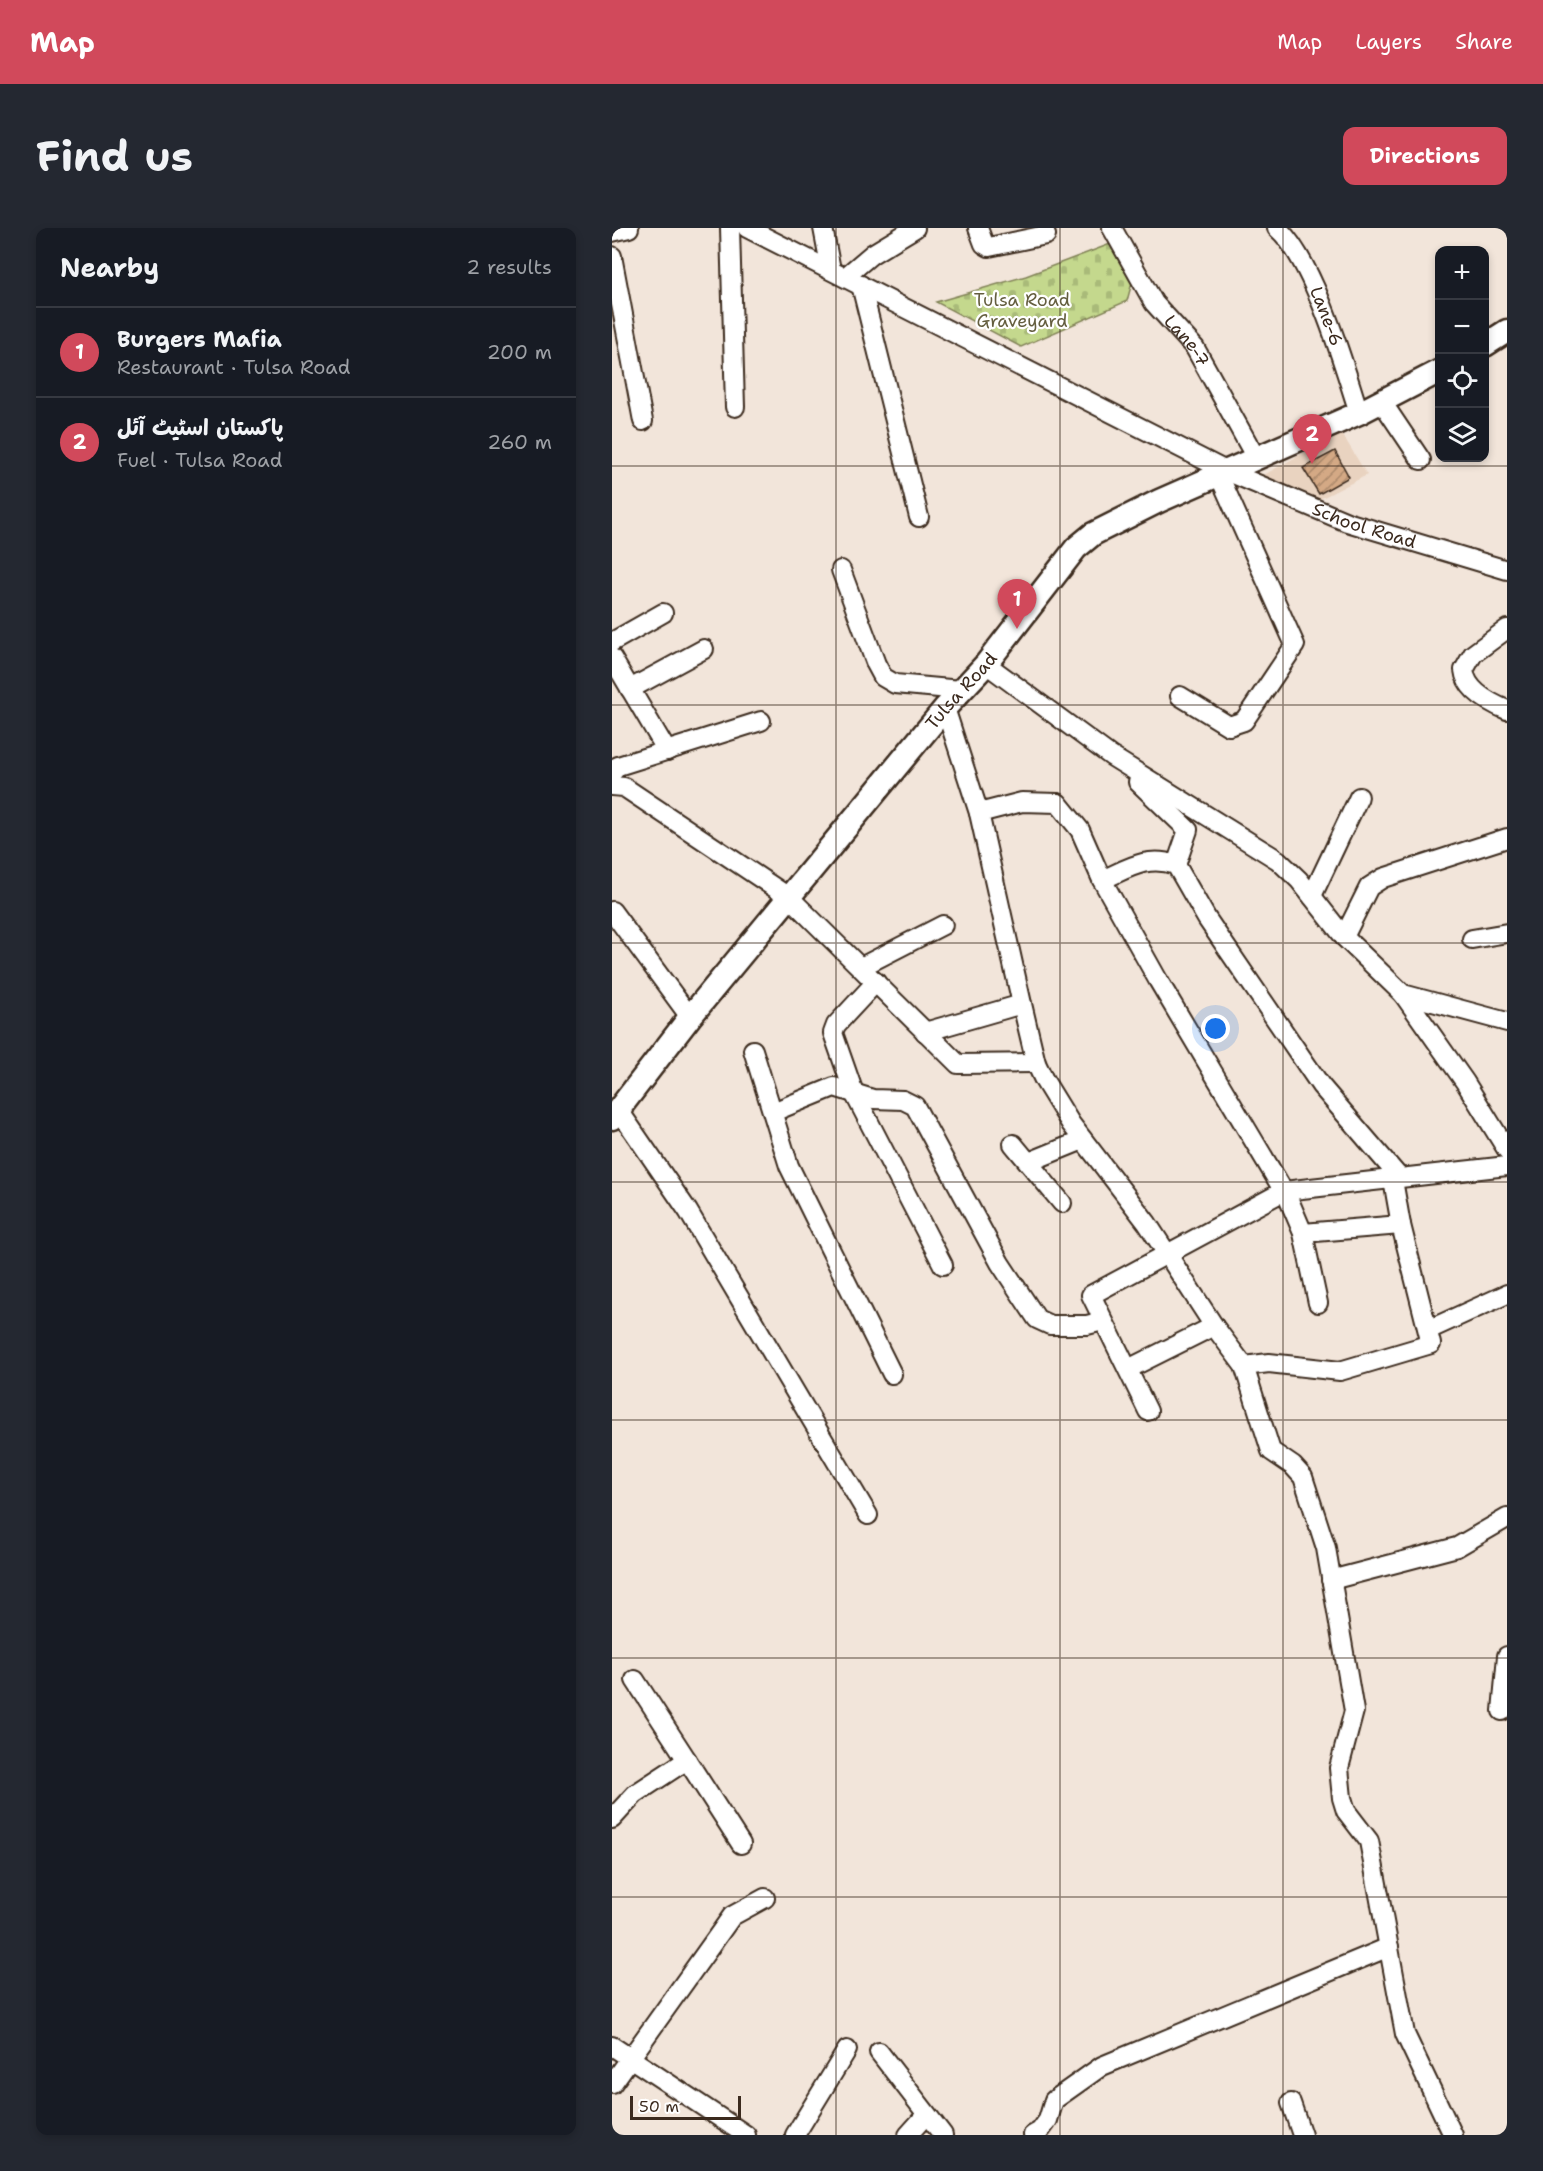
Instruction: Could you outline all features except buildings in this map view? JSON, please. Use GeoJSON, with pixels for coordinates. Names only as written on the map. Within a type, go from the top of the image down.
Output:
{"type":"FeatureCollection","features":[{"type":"Feature","properties":{"kind":"main road"},"geometry":{"type":"LineString","coordinates":[[1489,342],[1507,331]]}},
{"type":"Feature","properties":{"kind":"main road","name":"Tulsa Road"},"geometry":{"type":"LineString","coordinates":[[616,1106],[945,708],[986,664],[1076,548],[1092,534],[1221,472],[1382,402],[1435,373]]}},
{"type":"Feature","properties":{"kind":"street"},"geometry":{"type":"LineString","coordinates":[[612,232],[629,228]]}},
{"type":"Feature","properties":{"kind":"street"},"geometry":{"type":"LineString","coordinates":[[730,228],[735,407]]}},
{"type":"Feature","properties":{"kind":"street","name":"School Road"},"geometry":{"type":"LineString","coordinates":[[747,228],[1221,472],[1347,522],[1507,570]]}},
{"type":"Feature","properties":{"kind":"street"},"geometry":{"type":"LineString","coordinates":[[822,228],[846,277],[919,517]]}},
{"type":"Feature","properties":{"kind":"street"},"geometry":{"type":"LineString","coordinates":[[846,277],[872,254],[915,228]]}},
{"type":"Feature","properties":{"kind":"street"},"geometry":{"type":"LineString","coordinates":[[978,228],[984,244],[989,247],[1046,235]]}},
{"type":"Feature","properties":{"kind":"street","name":"Lane-7"},"geometry":{"type":"LineString","coordinates":[[1112,228],[1154,303],[1195,348],[1256,458]]}},
{"type":"Feature","properties":{"kind":"street","name":"Lane-6"},"geometry":{"type":"LineString","coordinates":[[1287,231],[1338,347],[1359,412]]}},
{"type":"Feature","properties":{"kind":"street"},"geometry":{"type":"LineString","coordinates":[[612,256],[643,422]]}},
{"type":"Feature","properties":{"kind":"street"},"geometry":{"type":"LineString","coordinates":[[1382,402],[1421,460]]}},
{"type":"Feature","properties":{"kind":"street"},"geometry":{"type":"LineString","coordinates":[[1180,696],[1229,726],[1236,726],[1244,721],[1295,645],[1221,472]]}},
{"type":"Feature","properties":{"kind":"street"},"geometry":{"type":"LineString","coordinates":[[841,570],[876,664],[884,677],[895,684],[961,690]]}},
{"type":"Feature","properties":{"kind":"street"},"geometry":{"type":"LineString","coordinates":[[612,642],[663,613]]}},
{"type":"Feature","properties":{"kind":"street"},"geometry":{"type":"LineString","coordinates":[[1507,629],[1473,654],[1464,670],[1466,681],[1474,690],[1507,710]]}},
{"type":"Feature","properties":{"kind":"street"},"geometry":{"type":"LineString","coordinates":[[630,689],[704,649]]}},
{"type":"Feature","properties":{"kind":"street"},"geometry":{"type":"LineString","coordinates":[[612,658],[667,751]]}},
{"type":"Feature","properties":{"kind":"street"},"geometry":{"type":"LineString","coordinates":[[986,664],[1111,756],[1278,860],[1312,896],[1344,937],[1403,994],[1465,1082],[1507,1149]]}},
{"type":"Feature","properties":{"kind":"street"},"geometry":{"type":"LineString","coordinates":[[945,708],[979,813],[1036,1063],[1056,1102],[1167,1253],[1214,1326],[1244,1366],[1271,1451],[1277,1458],[1293,1466],[1303,1478],[1326,1548],[1354,1711],[1339,1768],[1342,1798],[1346,1810],[1369,1841],[1405,2034],[1453,2135]]}},
{"type":"Feature","properties":{"kind":"street"},"geometry":{"type":"LineString","coordinates":[[614,765],[667,751],[761,720]]}},
{"type":"Feature","properties":{"kind":"street"},"geometry":{"type":"LineString","coordinates":[[1111,756],[1188,830],[1176,865]]}},
{"type":"Feature","properties":{"kind":"street"},"geometry":{"type":"LineString","coordinates":[[612,786],[624,787],[790,898],[958,1064],[1036,1063]]}},
{"type":"Feature","properties":{"kind":"street"},"geometry":{"type":"LineString","coordinates":[[1312,896],[1359,797]]}},
{"type":"Feature","properties":{"kind":"street"},"geometry":{"type":"LineString","coordinates":[[979,813],[1022,802],[1058,803],[1080,830],[1102,880],[1164,990],[1284,1191],[1303,1233],[1318,1303]]}},
{"type":"Feature","properties":{"kind":"street"},"geometry":{"type":"LineString","coordinates":[[1344,937],[1369,887],[1383,878],[1507,838]]}},
{"type":"Feature","properties":{"kind":"street"},"geometry":{"type":"LineString","coordinates":[[1102,880],[1138,864],[1159,859],[1176,865],[1207,920],[1321,1086],[1396,1178],[1401,1225],[1431,1344],[1340,1371],[1269,1364],[1244,1366]]}},
{"type":"Feature","properties":{"kind":"street"},"geometry":{"type":"LineString","coordinates":[[612,911],[690,1017]]}},
{"type":"Feature","properties":{"kind":"street"},"geometry":{"type":"LineString","coordinates":[[861,967],[943,925]]}},
{"type":"Feature","properties":{"kind":"street"},"geometry":{"type":"LineString","coordinates":[[1472,939],[1507,933]]}},
{"type":"Feature","properties":{"kind":"street"},"geometry":{"type":"LineString","coordinates":[[876,982],[836,1025],[833,1033],[854,1093],[942,1265]]}},
{"type":"Feature","properties":{"kind":"street"},"geometry":{"type":"LineString","coordinates":[[1403,994],[1507,1022]]}},
{"type":"Feature","properties":{"kind":"street"},"geometry":{"type":"LineString","coordinates":[[925,1032],[1022,1004]]}},
{"type":"Feature","properties":{"kind":"street"},"geometry":{"type":"LineString","coordinates":[[753,1050],[789,1166],[892,1374]]}},
{"type":"Feature","properties":{"kind":"street"},"geometry":{"type":"LineString","coordinates":[[773,1112],[834,1087],[873,1099],[903,1100],[915,1106],[995,1253],[1037,1319],[1050,1324],[1087,1325],[1103,1321]]}},
{"type":"Feature","properties":{"kind":"street"},"geometry":{"type":"LineString","coordinates":[[616,1106],[688,1211],[868,1515]]}},
{"type":"Feature","properties":{"kind":"street"},"geometry":{"type":"LineString","coordinates":[[1029,1162],[1083,1140]]}},
{"type":"Feature","properties":{"kind":"street"},"geometry":{"type":"LineString","coordinates":[[1013,1144],[1062,1203]]}},
{"type":"Feature","properties":{"kind":"street"},"geometry":{"type":"LineString","coordinates":[[1148,1411],[1091,1294],[1284,1191],[1507,1166]]}},
{"type":"Feature","properties":{"kind":"street"},"geometry":{"type":"LineString","coordinates":[[1303,1233],[1401,1225]]}},
{"type":"Feature","properties":{"kind":"street"},"geometry":{"type":"LineString","coordinates":[[1428,1330],[1507,1294]]}},
{"type":"Feature","properties":{"kind":"street"},"geometry":{"type":"LineString","coordinates":[[1128,1369],[1214,1326]]}},
{"type":"Feature","properties":{"kind":"street"},"geometry":{"type":"LineString","coordinates":[[1331,1580],[1457,1547],[1507,1518]]}},
{"type":"Feature","properties":{"kind":"street"},"geometry":{"type":"LineString","coordinates":[[1502,1711],[1507,1656]]}},
{"type":"Feature","properties":{"kind":"street"},"geometry":{"type":"LineString","coordinates":[[635,1680],[741,1844]]}},
{"type":"Feature","properties":{"kind":"street"},"geometry":{"type":"LineString","coordinates":[[612,1819],[635,1794],[687,1760]]}},
{"type":"Feature","properties":{"kind":"street"},"geometry":{"type":"LineString","coordinates":[[612,2084],[732,1916],[765,1898]]}},
{"type":"Feature","properties":{"kind":"street"},"geometry":{"type":"LineString","coordinates":[[1033,2135],[1040,2131],[1048,2120],[1054,2100],[1101,2067],[1389,1947]]}},
{"type":"Feature","properties":{"kind":"street"},"geometry":{"type":"LineString","coordinates":[[612,2046],[746,2135]]}},
{"type":"Feature","properties":{"kind":"street"},"geometry":{"type":"LineString","coordinates":[[795,2135],[847,2050]]}},
{"type":"Feature","properties":{"kind":"street"},"geometry":{"type":"LineString","coordinates":[[879,2052],[943,2135]]}},
{"type":"Feature","properties":{"kind":"street"},"geometry":{"type":"LineString","coordinates":[[1291,2103],[1302,2135]]}},
{"type":"Feature","properties":{"kind":"street"},"geometry":{"type":"LineString","coordinates":[[908,2135],[926,2115]]}},
{"type":"Feature","properties":{"kind":"shaded area"},"geometry":{"type":"Polygon","coordinates":[[[1341,432],[1367,475],[1316,501],[1262,476],[1341,432]]]}},
{"type":"Feature","properties":{"kind":"green space","name":"Tulsa Road Graveyard"},"geometry":{"type":"Polygon","coordinates":[[[1121,240],[1136,268],[1127,301],[1021,347],[936,302],[1026,276],[1121,240]]]}},
{"type":"Feature","properties":{"kind":"place","name":"پاکستان اسٹیٹ آئل"},"geometry":{"type":"Point","coordinates":[1312,464]}},
{"type":"Feature","properties":{"kind":"place","name":"Burgers Mafia"},"geometry":{"type":"Point","coordinates":[1017,629]}}]}
